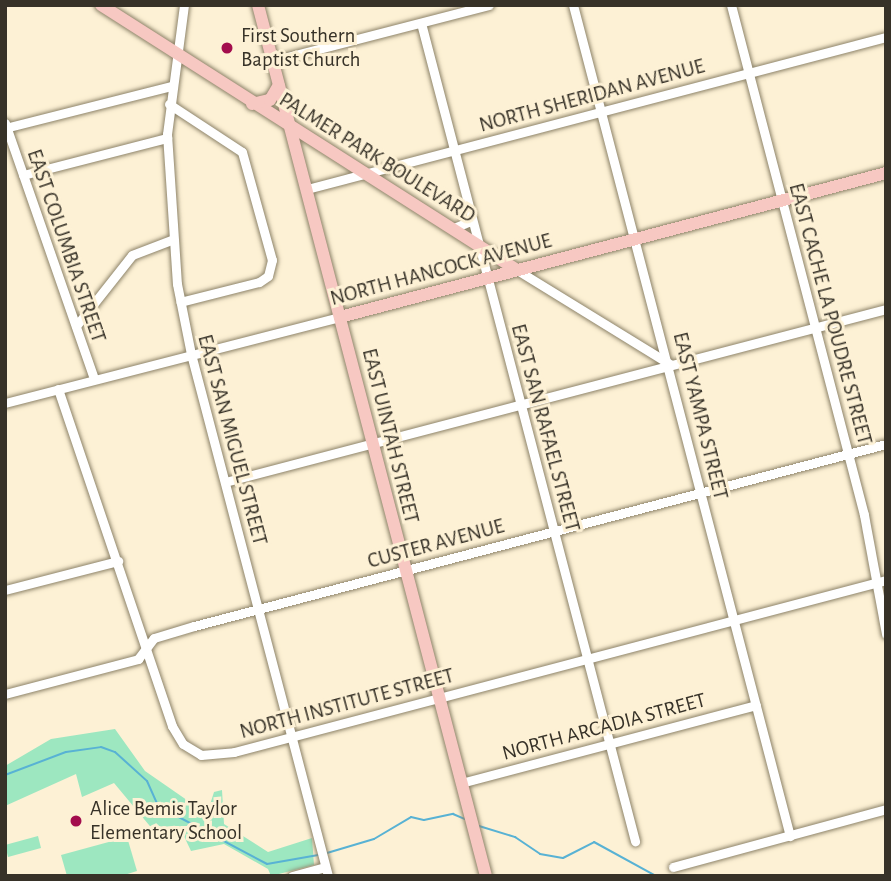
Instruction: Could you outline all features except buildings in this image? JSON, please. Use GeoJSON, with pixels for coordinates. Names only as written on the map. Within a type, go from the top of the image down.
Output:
{"type":"FeatureCollection","features":[{"type":"Feature","properties":{"kind":"main road","name":"PALMER PARK BOULEVARD"},"geometry":{"type":"LineString","coordinates":[[101,5],[362,174],[454,228],[517,270]]}},
{"type":"Feature","properties":{"kind":"main road","name":"EAST UINTAH STREET"},"geometry":{"type":"LineString","coordinates":[[258,5],[486,876]]}},
{"type":"Feature","properties":{"kind":"main road"},"geometry":{"type":"LineString","coordinates":[[252,103],[270,100],[279,85]]}},
{"type":"Feature","properties":{"kind":"main road","name":"NORTH HANCOCK AVENUE"},"geometry":{"type":"LineString","coordinates":[[340,317],[886,173]]}},
{"type":"Feature","properties":{"kind":"street","name":"EAST SAN MIGUEL STREET"},"geometry":{"type":"LineString","coordinates":[[184,5],[175,54],[167,138],[172,240],[180,302],[191,354],[324,862]]}},
{"type":"Feature","properties":{"kind":"street"},"geometry":{"type":"LineString","coordinates":[[272,61],[489,5]]}},
{"type":"Feature","properties":{"kind":"street","name":"EAST YAMPA STREET"},"geometry":{"type":"LineString","coordinates":[[573,5],[670,364],[790,836]]}},
{"type":"Feature","properties":{"kind":"street","name":"EAST CACHE LA POUDRE STREET"},"geometry":{"type":"LineString","coordinates":[[731,5],[867,529],[874,583],[886,634]]}},
{"type":"Feature","properties":{"kind":"street","name":"EAST SAN RAFAEL STREET"},"geometry":{"type":"LineString","coordinates":[[421,23],[635,841]]}},
{"type":"Feature","properties":{"kind":"street","name":"NORTH SHERIDAN AVENUE"},"geometry":{"type":"LineString","coordinates":[[307,189],[886,37]]}},
{"type":"Feature","properties":{"kind":"street"},"geometry":{"type":"LineString","coordinates":[[6,126],[171,86]]}},
{"type":"Feature","properties":{"kind":"street"},"geometry":{"type":"LineString","coordinates":[[169,104],[242,152],[272,260],[264,280],[180,302]]}},
{"type":"Feature","properties":{"kind":"street","name":"EAST COLUMBIA STREET"},"geometry":{"type":"LineString","coordinates":[[6,126],[94,379]]}},
{"type":"Feature","properties":{"kind":"street"},"geometry":{"type":"LineString","coordinates":[[23,175],[167,138]]}},
{"type":"Feature","properties":{"kind":"street"},"geometry":{"type":"LineString","coordinates":[[454,228],[468,222],[471,215]]}},
{"type":"Feature","properties":{"kind":"street"},"geometry":{"type":"LineString","coordinates":[[76,326],[132,255],[172,240]]}},
{"type":"Feature","properties":{"kind":"street","name":"PALMER PARK BOULEVARD"},"geometry":{"type":"LineString","coordinates":[[517,270],[670,364]]}},
{"type":"Feature","properties":{"kind":"street"},"geometry":{"type":"LineString","coordinates":[[225,481],[886,309]]}},
{"type":"Feature","properties":{"kind":"street","name":"NORTH HANCOCK AVENUE"},"geometry":{"type":"LineString","coordinates":[[5,403],[340,317]]}},
{"type":"Feature","properties":{"kind":"street","name":"NORTH INSTITUTE STREET"},"geometry":{"type":"LineString","coordinates":[[58,389],[172,726],[189,749],[216,755],[886,580]]}},
{"type":"Feature","properties":{"kind":"street","name":"CUSTER AVENUE"},"geometry":{"type":"LineString","coordinates":[[5,694],[138,659],[147,651],[153,638],[886,444]]}},
{"type":"Feature","properties":{"kind":"street"},"geometry":{"type":"LineString","coordinates":[[5,590],[118,561]]}},
{"type":"Feature","properties":{"kind":"street","name":"NORTH ARCADIA STREET"},"geometry":{"type":"LineString","coordinates":[[462,788],[609,743],[756,705]]}},
{"type":"Feature","properties":{"kind":"street"},"geometry":{"type":"LineString","coordinates":[[673,867],[886,810]]}},
{"type":"Feature","properties":{"kind":"street"},"geometry":{"type":"LineString","coordinates":[[292,876],[324,862]]}},
{"type":"Feature","properties":{"kind":"green space"},"geometry":{"type":"Polygon","coordinates":[[[115,729],[145,771],[207,814],[214,792],[222,790],[224,824],[268,852],[312,838],[314,865],[271,876],[268,869],[224,844],[191,851],[181,830],[159,837],[114,783],[82,797],[76,774],[5,806],[5,766],[51,739],[115,729]]]}},
{"type":"Feature","properties":{"kind":"green space"},"geometry":{"type":"Polygon","coordinates":[[[38,836],[41,848],[8,857],[5,845],[38,836]]]}},
{"type":"Feature","properties":{"kind":"green space"},"geometry":{"type":"Polygon","coordinates":[[[127,837],[137,871],[121,876],[67,876],[61,855],[127,837]]]}},
{"type":"Feature","properties":{"kind":"waterway"},"geometry":{"type":"LineString","coordinates":[[5,775],[66,752],[101,747],[115,752],[147,781],[158,806],[267,864],[318,855]]}},
{"type":"Feature","properties":{"kind":"waterway"},"geometry":{"type":"LineString","coordinates":[[327,853],[374,839],[411,817],[424,820],[453,814],[465,819]]}},
{"type":"Feature","properties":{"kind":"waterway"},"geometry":{"type":"LineString","coordinates":[[479,826],[515,837],[540,854],[563,858],[594,842],[656,876]]}},
{"type":"Feature","properties":{"kind":"place","name":"First Southern Baptist Church"},"geometry":{"type":"Point","coordinates":[227,48]}},
{"type":"Feature","properties":{"kind":"place","name":"Alice Bemis Taylor Elementary School"},"geometry":{"type":"Point","coordinates":[76,821]}}]}
